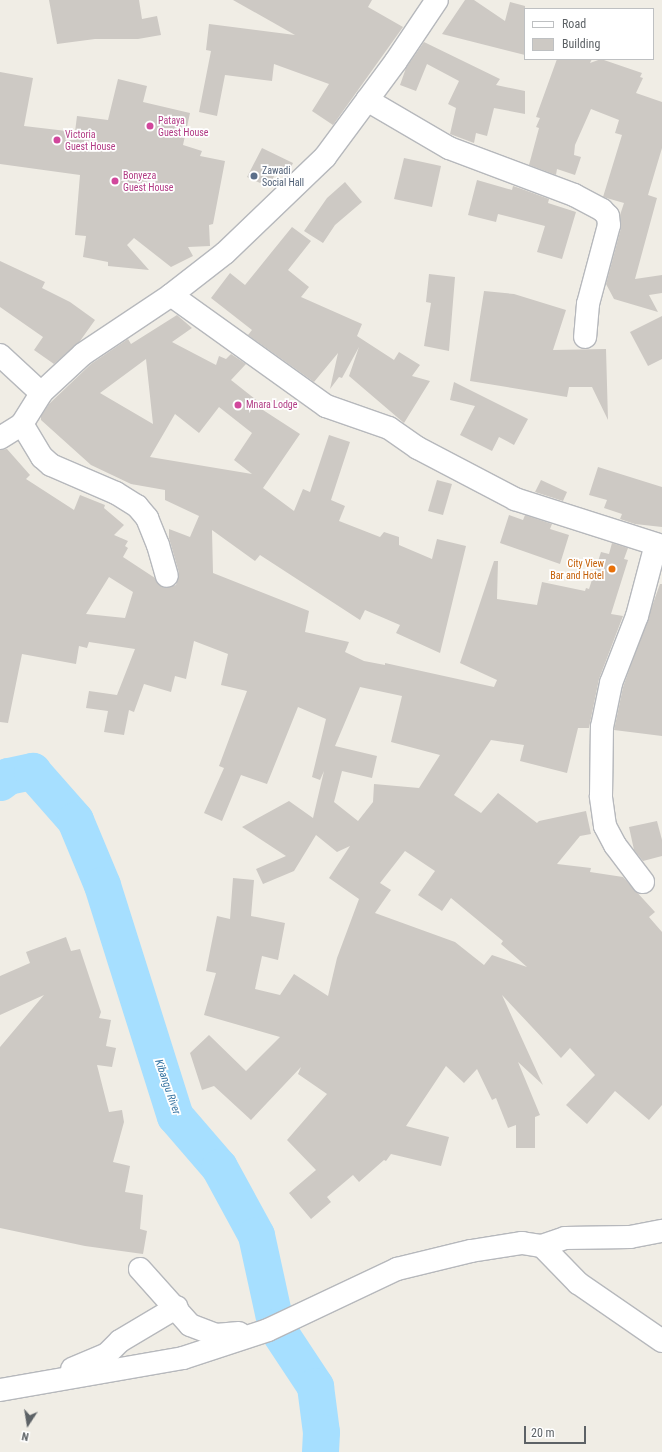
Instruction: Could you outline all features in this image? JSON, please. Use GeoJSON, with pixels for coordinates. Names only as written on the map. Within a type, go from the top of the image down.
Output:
{"type":"FeatureCollection","features":[{"type":"Feature","properties":{"kind":"street"},"geometry":{"type":"LineString","coordinates":[[0,438],[22,424],[41,393],[83,354],[171,295],[225,253],[273,209],[325,157],[367,100],[436,0]]}},
{"type":"Feature","properties":{"kind":"street"},"geometry":{"type":"LineString","coordinates":[[367,100],[449,148],[574,194],[602,210],[608,216],[609,225],[588,304],[585,337]]}},
{"type":"Feature","properties":{"kind":"street"},"geometry":{"type":"LineString","coordinates":[[171,295],[326,406],[389,428],[418,448],[515,499],[659,545],[637,616],[611,683],[602,727],[601,796],[605,826],[615,845],[644,882]]}},
{"type":"Feature","properties":{"kind":"street"},"geometry":{"type":"LineString","coordinates":[[0,356],[41,393]]}},
{"type":"Feature","properties":{"kind":"street"},"geometry":{"type":"LineString","coordinates":[[22,424],[42,457],[51,465],[116,493],[137,506],[147,518],[158,545],[167,576]]}},
{"type":"Feature","properties":{"kind":"street"},"geometry":{"type":"LineString","coordinates":[[0,1390],[183,1358],[268,1330],[397,1269],[478,1250],[522,1243],[542,1246],[565,1238],[624,1238],[662,1231]]}},
{"type":"Feature","properties":{"kind":"street"},"geometry":{"type":"LineString","coordinates":[[542,1246],[578,1283],[662,1341]]}},
{"type":"Feature","properties":{"kind":"street"},"geometry":{"type":"LineString","coordinates":[[140,1269],[177,1307],[190,1325],[216,1335],[268,1330]]}},
{"type":"Feature","properties":{"kind":"street"},"geometry":{"type":"LineString","coordinates":[[36,1384],[107,1354],[120,1341],[177,1307]]}},
{"type":"Feature","properties":{"kind":"building"},"geometry":{"type":"Polygon","coordinates":[[[49,0],[139,0],[142,19],[157,16],[161,35],[138,39],[95,39],[57,44],[49,0]]]}},
{"type":"Feature","properties":{"kind":"building"},"geometry":{"type":"Polygon","coordinates":[[[233,0],[372,0],[368,7],[403,27],[333,125],[312,111],[329,84],[274,64],[272,81],[225,75],[217,116],[199,112],[211,51],[206,50],[209,24],[295,35],[233,0]]]}},
{"type":"Feature","properties":{"kind":"building"},"geometry":{"type":"Polygon","coordinates":[[[465,0],[474,0],[505,21],[510,2],[525,6],[524,55],[442,34],[465,0]]]}},
{"type":"Feature","properties":{"kind":"building"},"geometry":{"type":"Polygon","coordinates":[[[424,42],[500,79],[496,85],[525,91],[525,114],[494,108],[487,136],[476,133],[474,143],[450,134],[456,108],[448,104],[459,81],[427,64],[416,91],[400,85],[406,68],[424,42]]]}},
{"type":"Feature","properties":{"kind":"building"},"geometry":{"type":"Polygon","coordinates":[[[557,60],[592,60],[590,63],[604,60],[642,73],[640,77],[643,78],[636,93],[662,102],[662,148],[648,195],[657,198],[635,279],[662,275],[662,293],[649,295],[658,312],[614,299],[606,284],[621,228],[620,215],[624,203],[603,197],[622,135],[615,133],[619,120],[591,109],[575,145],[574,155],[581,157],[575,175],[557,169],[556,175],[529,165],[539,128],[536,127],[540,118],[536,117],[557,60]]]}},
{"type":"Feature","properties":{"kind":"building"},"geometry":{"type":"Polygon","coordinates":[[[0,72],[33,78],[24,126],[75,132],[77,116],[108,120],[118,79],[147,86],[143,102],[190,113],[183,145],[202,151],[200,156],[225,161],[213,224],[209,225],[210,246],[188,247],[193,256],[171,267],[134,238],[127,245],[149,270],[108,266],[108,262],[83,257],[86,236],[75,235],[80,175],[0,164],[0,72]]]}},
{"type":"Feature","properties":{"kind":"building"},"geometry":{"type":"Polygon","coordinates":[[[262,148],[293,163],[286,177],[275,174],[269,187],[247,177],[262,148]]]}},
{"type":"Feature","properties":{"kind":"building"},"geometry":{"type":"Polygon","coordinates":[[[404,158],[441,166],[432,207],[394,199],[404,158]]]}},
{"type":"Feature","properties":{"kind":"building"},"geometry":{"type":"Polygon","coordinates":[[[477,180],[512,190],[513,186],[549,199],[548,203],[576,212],[562,259],[537,252],[545,226],[498,214],[496,222],[468,215],[477,180]]]}},
{"type":"Feature","properties":{"kind":"building"},"geometry":{"type":"Polygon","coordinates":[[[345,182],[362,202],[335,225],[323,243],[304,231],[327,198],[345,182]]]}},
{"type":"Feature","properties":{"kind":"building"},"geometry":{"type":"Polygon","coordinates":[[[292,227],[311,241],[288,270],[309,287],[301,297],[362,324],[357,336],[394,360],[399,352],[420,365],[412,376],[430,381],[404,423],[349,376],[359,347],[342,378],[339,377],[330,389],[338,353],[314,382],[248,335],[252,330],[211,298],[230,273],[245,285],[292,227]]]}},
{"type":"Feature","properties":{"kind":"building"},"geometry":{"type":"Polygon","coordinates":[[[0,261],[45,282],[42,288],[70,302],[95,320],[80,341],[54,364],[34,350],[43,337],[0,307],[0,261]]]}},
{"type":"Feature","properties":{"kind":"building"},"geometry":{"type":"Polygon","coordinates":[[[429,274],[455,277],[449,351],[424,346],[431,303],[426,302],[429,274]]]}},
{"type":"Feature","properties":{"kind":"building"},"geometry":{"type":"Polygon","coordinates":[[[484,291],[514,294],[566,310],[553,350],[606,349],[608,420],[592,387],[569,387],[567,397],[470,381],[484,291]]]}},
{"type":"Feature","properties":{"kind":"building"},"geometry":{"type":"Polygon","coordinates":[[[177,315],[192,328],[172,342],[216,365],[219,356],[226,359],[231,354],[246,364],[231,380],[265,407],[263,410],[300,434],[263,488],[294,511],[303,489],[310,492],[329,435],[350,442],[331,500],[345,506],[339,521],[380,537],[384,532],[399,537],[399,545],[432,559],[437,539],[466,546],[440,653],[396,633],[400,625],[365,610],[360,620],[260,555],[255,561],[212,530],[213,573],[309,611],[305,632],[349,642],[345,652],[364,661],[385,665],[385,663],[494,687],[497,680],[460,663],[494,561],[498,561],[497,599],[537,605],[542,582],[585,591],[586,588],[589,589],[601,552],[609,554],[612,543],[628,548],[624,559],[628,560],[611,614],[623,616],[599,679],[589,728],[578,728],[567,773],[520,761],[524,745],[491,740],[454,795],[481,813],[498,793],[537,823],[539,821],[586,811],[591,834],[580,836],[557,864],[591,868],[590,872],[623,877],[655,912],[649,917],[662,932],[662,1105],[649,1120],[615,1091],[587,1124],[566,1105],[595,1075],[570,1048],[561,1058],[502,995],[543,1085],[518,1062],[540,1115],[535,1117],[535,1148],[516,1148],[516,1125],[508,1128],[496,1098],[492,1100],[477,1069],[464,1083],[446,1066],[406,1126],[449,1137],[441,1166],[391,1154],[386,1161],[384,1160],[359,1182],[353,1175],[327,1197],[331,1202],[311,1219],[289,1193],[316,1170],[287,1140],[327,1094],[298,1074],[301,1067],[251,1120],[214,1086],[202,1090],[190,1053],[209,1035],[246,1071],[280,1037],[204,1015],[216,973],[206,971],[217,916],[230,919],[233,878],[254,880],[251,916],[285,923],[278,960],[262,956],[255,989],[280,995],[294,974],[328,996],[337,958],[359,899],[329,878],[350,846],[337,852],[316,835],[294,871],[263,884],[256,869],[286,856],[242,827],[289,801],[313,818],[324,771],[320,780],[312,777],[326,719],[298,707],[267,784],[241,775],[222,821],[204,813],[224,768],[219,766],[247,691],[221,685],[228,654],[194,641],[186,679],[175,676],[171,692],[144,684],[134,712],[129,710],[124,735],[104,732],[108,711],[86,708],[89,691],[117,695],[135,649],[89,642],[87,648],[79,646],[76,664],[22,654],[8,723],[0,722],[0,450],[7,449],[30,475],[26,479],[74,510],[80,495],[105,505],[104,508],[124,525],[114,535],[128,541],[125,546],[128,548],[123,557],[155,578],[164,588],[176,585],[179,573],[169,538],[169,529],[190,537],[199,516],[165,500],[165,490],[131,484],[91,465],[41,420],[41,416],[49,404],[91,364],[128,339],[131,344],[177,315]],[[146,359],[100,393],[153,424],[146,359]],[[219,407],[199,433],[175,414],[150,457],[252,474],[234,460],[252,433],[219,407]],[[109,577],[86,614],[125,618],[133,592],[109,577]],[[360,687],[335,746],[377,756],[372,778],[342,771],[334,802],[358,821],[373,802],[374,784],[419,788],[440,755],[391,742],[402,696],[360,687]],[[405,851],[380,883],[391,890],[375,913],[455,942],[484,965],[492,955],[527,967],[501,944],[503,941],[451,898],[442,911],[418,895],[435,871],[405,851]]]}},
{"type":"Feature","properties":{"kind":"building"},"geometry":{"type":"Polygon","coordinates":[[[662,316],[662,359],[648,366],[630,332],[662,316]]]}},
{"type":"Feature","properties":{"kind":"building"},"geometry":{"type":"Polygon","coordinates":[[[454,382],[528,419],[514,445],[499,437],[492,451],[460,435],[475,406],[450,400],[454,382]]]}},
{"type":"Feature","properties":{"kind":"building"},"geometry":{"type":"Polygon","coordinates":[[[598,467],[662,487],[662,527],[635,524],[620,519],[622,514],[604,508],[607,500],[589,495],[598,467]]]}},
{"type":"Feature","properties":{"kind":"building"},"geometry":{"type":"Polygon","coordinates":[[[437,480],[452,484],[443,515],[428,511],[437,480]]]}},
{"type":"Feature","properties":{"kind":"building"},"geometry":{"type":"Polygon","coordinates":[[[541,480],[567,492],[563,501],[535,492],[541,480]]]}},
{"type":"Feature","properties":{"kind":"building"},"geometry":{"type":"Polygon","coordinates":[[[509,515],[523,520],[525,515],[552,524],[550,529],[569,535],[560,564],[500,543],[509,515]]]}},
{"type":"Feature","properties":{"kind":"building"},"geometry":{"type":"Polygon","coordinates":[[[660,584],[662,584],[662,736],[614,730],[623,687],[660,584]]]}},
{"type":"Feature","properties":{"kind":"building"},"geometry":{"type":"Polygon","coordinates":[[[657,821],[662,840],[662,856],[643,861],[634,850],[629,827],[657,821]]]}},
{"type":"Feature","properties":{"kind":"building"},"geometry":{"type":"Polygon","coordinates":[[[66,937],[71,951],[80,949],[101,1012],[99,1018],[111,1020],[106,1046],[116,1048],[112,1067],[97,1065],[109,1112],[122,1110],[124,1122],[113,1162],[130,1166],[125,1192],[143,1195],[140,1229],[147,1231],[143,1254],[85,1246],[0,1228],[0,1047],[44,995],[0,1015],[0,976],[30,963],[26,952],[66,937]]]}},
{"type":"Feature","properties":{"kind":"waterway","name":"Kibangu River"},"geometry":{"type":"LineString","coordinates":[[0,782],[8,776],[32,771],[75,820],[102,885],[175,1116],[219,1167],[256,1235],[276,1327],[315,1386],[321,1432],[320,1452]]}},
{"type":"Feature","properties":{"kind":"place","name":"Pataya Guest House"},"geometry":{"type":"Point","coordinates":[150,126]}},
{"type":"Feature","properties":{"kind":"place","name":"Victoria Guest House"},"geometry":{"type":"Point","coordinates":[57,140]}},
{"type":"Feature","properties":{"kind":"place","name":"Zawadi Social Hall"},"geometry":{"type":"Point","coordinates":[254,176]}},
{"type":"Feature","properties":{"kind":"place","name":"Bonyeza Guest House"},"geometry":{"type":"Point","coordinates":[115,181]}},
{"type":"Feature","properties":{"kind":"place","name":"Mnara Lodge"},"geometry":{"type":"Point","coordinates":[238,405]}},
{"type":"Feature","properties":{"kind":"place","name":"City View Bar and Hotel"},"geometry":{"type":"Point","coordinates":[612,569]}}]}
